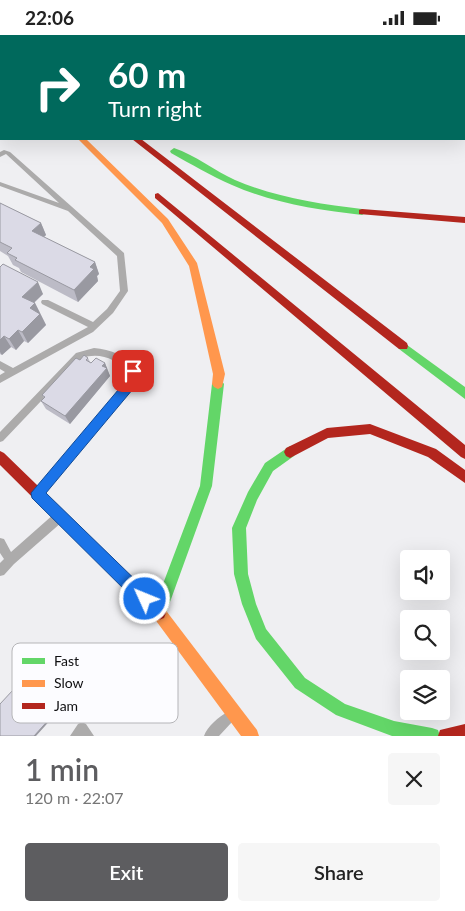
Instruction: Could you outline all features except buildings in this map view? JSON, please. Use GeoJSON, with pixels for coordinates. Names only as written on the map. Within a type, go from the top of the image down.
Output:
{"type":"FeatureCollection","features":[{"type":"Feature","properties":{"kind":"main road"},"geometry":{"type":"LineString","coordinates":[[83,140],[165,221],[194,266],[219,373],[206,486],[159,613]]}},
{"type":"Feature","properties":{"kind":"main road"},"geometry":{"type":"LineString","coordinates":[[91,140],[465,453]]}},
{"type":"Feature","properties":{"kind":"main road"},"geometry":{"type":"LineString","coordinates":[[137,140],[465,393]]}},
{"type":"Feature","properties":{"kind":"main road"},"geometry":{"type":"LineString","coordinates":[[163,144],[226,179],[276,198],[309,206],[348,211],[465,221]]}},
{"type":"Feature","properties":{"kind":"main road"},"geometry":{"type":"LineString","coordinates":[[432,736],[394,729],[341,710],[300,683],[261,634],[249,604],[241,574],[239,528],[252,496],[269,467],[295,448],[327,433],[370,429],[432,453],[465,477]]}},
{"type":"Feature","properties":{"kind":"main road"},"geometry":{"type":"LineString","coordinates":[[0,457],[8,471],[37,493],[159,613],[251,736]]}},
{"type":"Feature","properties":{"kind":"main road"},"geometry":{"type":"LineString","coordinates":[[446,736],[465,732]]}},
{"type":"Feature","properties":{"kind":"lane"},"geometry":{"type":"LineString","coordinates":[[0,155],[4,152],[8,153],[121,255],[124,291],[110,311],[94,327],[0,379]]}},
{"type":"Feature","properties":{"kind":"lane"},"geometry":{"type":"LineString","coordinates":[[0,184],[72,211]]}},
{"type":"Feature","properties":{"kind":"lane"},"geometry":{"type":"LineString","coordinates":[[45,302],[94,327]]}},
{"type":"Feature","properties":{"kind":"lane"},"geometry":{"type":"LineString","coordinates":[[0,438],[79,355],[90,351],[100,351],[128,365],[133,371],[129,386],[37,493]]}},
{"type":"Feature","properties":{"kind":"lane"},"geometry":{"type":"LineString","coordinates":[[0,365],[13,372]]}},
{"type":"Feature","properties":{"kind":"lane"},"geometry":{"type":"LineString","coordinates":[[0,571],[60,516]]}},
{"type":"Feature","properties":{"kind":"lane"},"geometry":{"type":"LineString","coordinates":[[0,543],[10,560]]}},
{"type":"Feature","properties":{"kind":"lane"},"geometry":{"type":"LineString","coordinates":[[210,736],[233,713]]}},
{"type":"Feature","properties":{"kind":"lane"},"geometry":{"type":"LineString","coordinates":[[76,736],[82,728],[88,736]]}},
{"type":"Feature","properties":{"kind":"traffic: fast"},"geometry":{"type":"LineString","coordinates":[[174,151],[204,168],[250,189],[281,199],[313,206],[362,212]]}},
{"type":"Feature","properties":{"kind":"traffic: fast"},"geometry":{"type":"LineString","coordinates":[[403,346],[465,394]]}},
{"type":"Feature","properties":{"kind":"traffic: fast"},"geometry":{"type":"LineString","coordinates":[[159,613],[206,486],[218,384]]}},
{"type":"Feature","properties":{"kind":"traffic: fast"},"geometry":{"type":"LineString","coordinates":[[290,452],[269,467],[252,496],[239,528],[241,574],[249,604],[261,634],[300,683],[341,710],[394,729],[432,736]]}},
{"type":"Feature","properties":{"kind":"traffic: slow"},"geometry":{"type":"LineString","coordinates":[[83,140],[165,221],[194,266],[219,374],[218,384]]}},
{"type":"Feature","properties":{"kind":"traffic: slow"},"geometry":{"type":"LineString","coordinates":[[159,613],[251,736]]}},
{"type":"Feature","properties":{"kind":"traffic: jam"},"geometry":{"type":"LineString","coordinates":[[137,140],[403,346]]}},
{"type":"Feature","properties":{"kind":"traffic: jam"},"geometry":{"type":"LineString","coordinates":[[158,196],[465,453]]}},
{"type":"Feature","properties":{"kind":"traffic: jam"},"geometry":{"type":"LineString","coordinates":[[362,212],[465,220]]}},
{"type":"Feature","properties":{"kind":"traffic: jam"},"geometry":{"type":"LineString","coordinates":[[290,452],[327,433],[370,429],[432,453],[465,477]]}},
{"type":"Feature","properties":{"kind":"traffic: jam"},"geometry":{"type":"LineString","coordinates":[[0,457],[159,613]]}},
{"type":"Feature","properties":{"kind":"traffic: jam"},"geometry":{"type":"LineString","coordinates":[[446,736],[465,732]]}},
{"type":"Feature","properties":{"kind":"route"},"geometry":{"type":"LineString","coordinates":[[133,371],[133,377],[129,386],[37,493],[145,599]]}}]}
